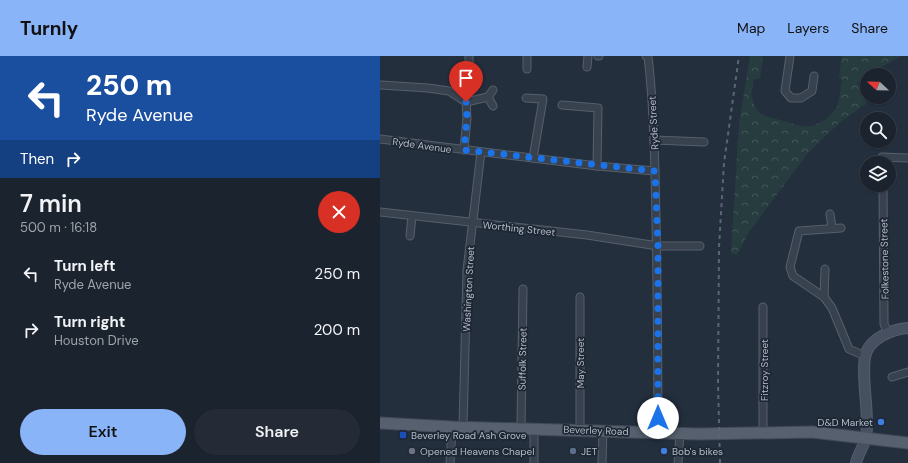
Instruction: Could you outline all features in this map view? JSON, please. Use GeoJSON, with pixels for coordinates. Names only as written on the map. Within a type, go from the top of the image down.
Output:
{"type":"FeatureCollection","features":[{"type":"Feature","properties":{"kind":"main road","name":"Beverley Road"},"geometry":{"type":"LineString","coordinates":[[380,423],[452,427],[680,433],[812,432],[908,443]]}},
{"type":"Feature","properties":{"kind":"street"},"geometry":{"type":"LineString","coordinates":[[527,56],[527,69]]}},
{"type":"Feature","properties":{"kind":"street"},"geometry":{"type":"LineString","coordinates":[[588,56],[588,67]]}},
{"type":"Feature","properties":{"kind":"street","name":"Ryde Street"},"geometry":{"type":"LineString","coordinates":[[648,56],[654,140],[658,246],[658,432]]}},
{"type":"Feature","properties":{"kind":"street"},"geometry":{"type":"LineString","coordinates":[[790,56],[785,91],[791,98],[801,98],[812,91],[814,76]]}},
{"type":"Feature","properties":{"kind":"street"},"geometry":{"type":"LineString","coordinates":[[380,85],[449,91],[466,102],[488,97],[493,90]]}},
{"type":"Feature","properties":{"kind":"street"},"geometry":{"type":"LineString","coordinates":[[488,97],[493,106]]}},
{"type":"Feature","properties":{"kind":"street"},"geometry":{"type":"LineString","coordinates":[[526,98],[542,99],[534,158]]}},
{"type":"Feature","properties":{"kind":"street"},"geometry":{"type":"LineString","coordinates":[[464,150],[467,118],[466,102]]}},
{"type":"Feature","properties":{"kind":"street"},"geometry":{"type":"LineString","coordinates":[[562,105],[598,108],[597,166]]}},
{"type":"Feature","properties":{"kind":"street","name":"Ryde Avenue"},"geometry":{"type":"LineString","coordinates":[[380,139],[597,166],[655,171]]}},
{"type":"Feature","properties":{"kind":"street"},"geometry":{"type":"LineString","coordinates":[[654,140],[704,142]]}},
{"type":"Feature","properties":{"kind":"street","name":"Washington Street"},"geometry":{"type":"LineString","coordinates":[[463,427],[467,270],[481,152]]}},
{"type":"Feature","properties":{"kind":"street"},"geometry":{"type":"LineString","coordinates":[[896,158],[908,158]]}},
{"type":"Feature","properties":{"kind":"street","name":"Folkestone Street"},"geometry":{"type":"LineString","coordinates":[[883,192],[884,324],[888,333]]}},
{"type":"Feature","properties":{"kind":"street","name":"Worthing Street"},"geometry":{"type":"LineString","coordinates":[[380,212],[587,235],[658,246],[700,246]]}},
{"type":"Feature","properties":{"kind":"street"},"geometry":{"type":"LineString","coordinates":[[830,214],[832,228]]}},
{"type":"Feature","properties":{"kind":"street"},"geometry":{"type":"LineString","coordinates":[[410,236],[412,216]]}},
{"type":"Feature","properties":{"kind":"street"},"geometry":{"type":"LineString","coordinates":[[841,228],[799,231],[790,267],[793,276],[824,297],[832,308],[849,349],[865,356]]}},
{"type":"Feature","properties":{"kind":"street"},"geometry":{"type":"LineString","coordinates":[[824,297],[825,269]]}},
{"type":"Feature","properties":{"kind":"street","name":"Suffolk Street"},"geometry":{"type":"LineString","coordinates":[[521,428],[523,289]]}},
{"type":"Feature","properties":{"kind":"street","name":"May Street"},"geometry":{"type":"LineString","coordinates":[[580,297],[580,430]]}},
{"type":"Feature","properties":{"kind":"street","name":"Fitzroy Street"},"geometry":{"type":"LineString","coordinates":[[763,307],[764,433]]}},
{"type":"Feature","properties":{"kind":"street"},"geometry":{"type":"LineString","coordinates":[[856,463],[866,437],[865,356],[873,343],[888,333],[908,328]]}},
{"type":"Feature","properties":{"kind":"street"},"geometry":{"type":"LineString","coordinates":[[892,376],[908,372]]}},
{"type":"Feature","properties":{"kind":"street"},"geometry":{"type":"LineString","coordinates":[[450,463],[452,427]]}},
{"type":"Feature","properties":{"kind":"street"},"geometry":{"type":"LineString","coordinates":[[534,429],[534,463]]}},
{"type":"Feature","properties":{"kind":"street"},"geometry":{"type":"LineString","coordinates":[[602,463],[603,430]]}},
{"type":"Feature","properties":{"kind":"street"},"geometry":{"type":"LineString","coordinates":[[678,463],[680,433]]}},
{"type":"Feature","properties":{"kind":"green space"},"geometry":{"type":"Polygon","coordinates":[[[750,56],[763,56],[760,79],[754,79],[751,95],[755,107],[762,115],[801,126],[813,126],[826,119],[838,105],[842,79],[839,78],[842,56],[901,56],[880,68],[860,68],[860,81],[857,83],[860,89],[860,104],[866,104],[838,124],[808,153],[749,232],[737,255],[731,253],[739,124],[750,56]]]}},
{"type":"Feature","properties":{"kind":"railway"},"geometry":{"type":"LineString","coordinates":[[720,463],[718,383],[719,247],[724,163],[739,56]]}},
{"type":"Feature","properties":{"kind":"place","name":"D&D Market"},"geometry":{"type":"Point","coordinates":[881,422]}},
{"type":"Feature","properties":{"kind":"place","name":"Beverley Road Ash Grove"},"geometry":{"type":"Point","coordinates":[403,435]}},
{"type":"Feature","properties":{"kind":"place","name":"Opened Heavens Chapel"},"geometry":{"type":"Point","coordinates":[412,451]}},
{"type":"Feature","properties":{"kind":"place","name":"JET"},"geometry":{"type":"Point","coordinates":[573,451]}},
{"type":"Feature","properties":{"kind":"place","name":"Bob's bikes"},"geometry":{"type":"Point","coordinates":[664,451]}},
{"type":"Feature","properties":{"kind":"route"},"geometry":{"type":"LineString","coordinates":[[466,102],[467,118],[464,150],[597,166],[655,171],[658,246],[658,418]]}}]}
